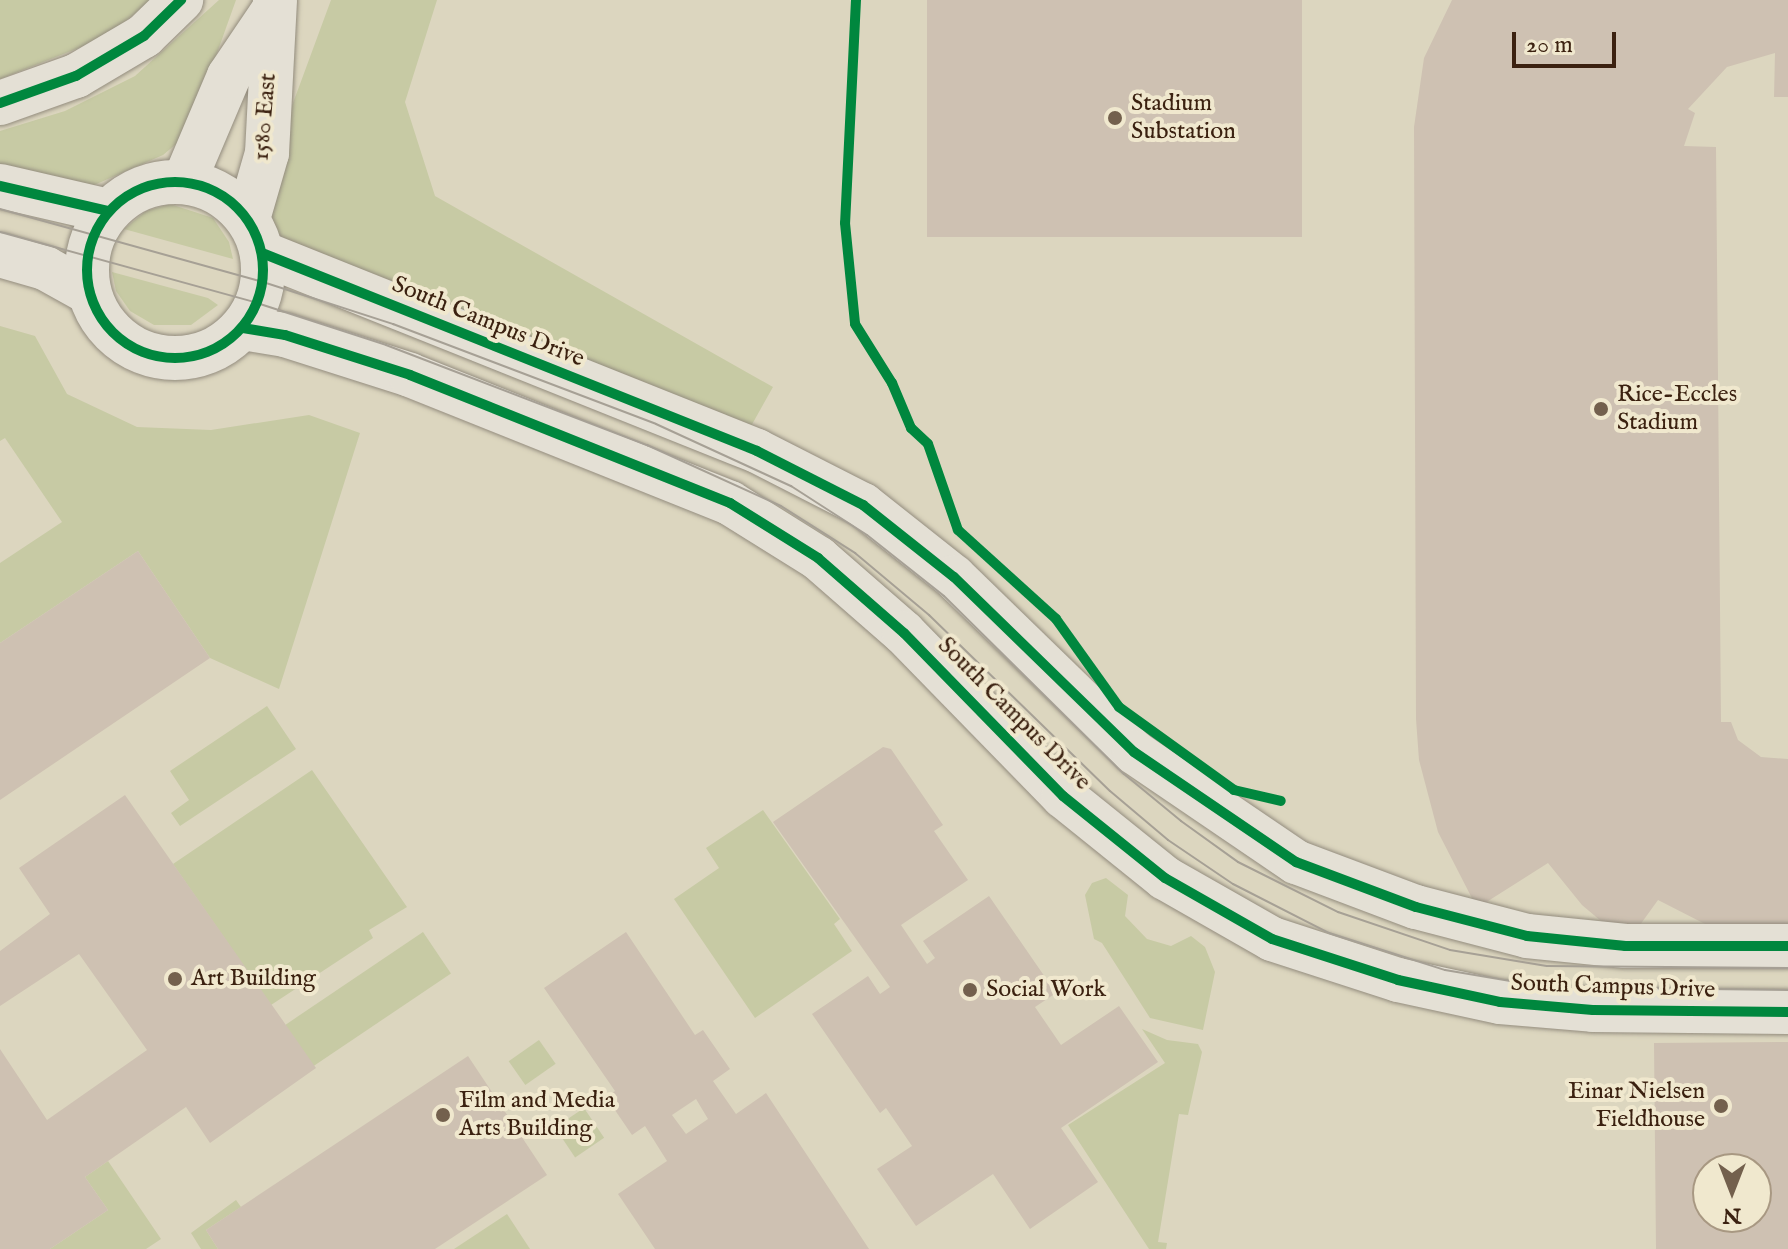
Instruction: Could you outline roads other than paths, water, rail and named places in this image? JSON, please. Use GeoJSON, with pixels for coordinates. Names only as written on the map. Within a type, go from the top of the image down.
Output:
{"type":"FeatureCollection","features":[{"type":"Feature","properties":{"kind":"street"},"geometry":{"type":"LineString","coordinates":[[0,103],[76,76],[144,36],[181,0]]}},
{"type":"Feature","properties":{"kind":"street","name":"1580 East"},"geometry":{"type":"LineString","coordinates":[[184,182],[229,76],[273,7]]}},
{"type":"Feature","properties":{"kind":"street","name":"1580 East"},"geometry":{"type":"LineString","coordinates":[[255,236],[267,153],[273,7]]}},
{"type":"Feature","properties":{"kind":"street"},"geometry":{"type":"LineString","coordinates":[[184,182],[231,200],[255,236],[257,303],[243,328],[218,348],[187,358],[155,357],[125,344],[102,321],[88,292],[87,254],[108,211],[130,193],[156,183],[184,182]]}},
{"type":"Feature","properties":{"kind":"street"},"geometry":{"type":"LineString","coordinates":[[0,186],[108,211]]}},
{"type":"Feature","properties":{"kind":"street","name":"South Campus Drive"},"geometry":{"type":"LineString","coordinates":[[255,236],[757,451],[863,505],[954,577],[1134,752],[1296,862],[1381,896],[1527,936],[1625,946],[1788,946]]}},
{"type":"Feature","properties":{"kind":"street"},"geometry":{"type":"LineString","coordinates":[[0,255],[45,268],[88,292]]}},
{"type":"Feature","properties":{"kind":"street","name":"South Campus Drive"},"geometry":{"type":"LineString","coordinates":[[243,328],[285,335],[410,375],[730,503],[818,558],[904,633],[1063,796],[1165,878],[1272,939],[1398,980],[1500,1002],[1593,1010],[1788,1012]]}},
{"type":"Feature","properties":{"kind":"tram line"},"geometry":{"type":"LineString","coordinates":[[0,209],[263,282],[393,324],[656,424],[791,486],[867,535],[944,596],[1124,774],[1181,821],[1238,862],[1338,912],[1450,950],[1547,966],[1788,968]]}},
{"type":"Feature","properties":{"kind":"tram line"},"geometry":{"type":"LineString","coordinates":[[0,232],[257,303],[386,345],[647,445],[781,506],[855,553],[929,615],[1110,791],[1168,840],[1233,884],[1329,933],[1445,970],[1545,987],[1788,990]]}},
{"type":"Feature","properties":{"kind":"place","name":"Stadium Substation"},"geometry":{"type":"Point","coordinates":[1115,118]}},
{"type":"Feature","properties":{"kind":"place","name":"Rice-Eccles Stadium"},"geometry":{"type":"Point","coordinates":[1601,409]}},
{"type":"Feature","properties":{"kind":"place","name":"Art Building"},"geometry":{"type":"Point","coordinates":[175,979]}},
{"type":"Feature","properties":{"kind":"place","name":"Social Work"},"geometry":{"type":"Point","coordinates":[970,990]}},
{"type":"Feature","properties":{"kind":"place","name":"Einar Nielsen Fieldhouse"},"geometry":{"type":"Point","coordinates":[1721,1106]}},
{"type":"Feature","properties":{"kind":"place","name":"Film and Media Arts Building"},"geometry":{"type":"Point","coordinates":[443,1115]}}]}
